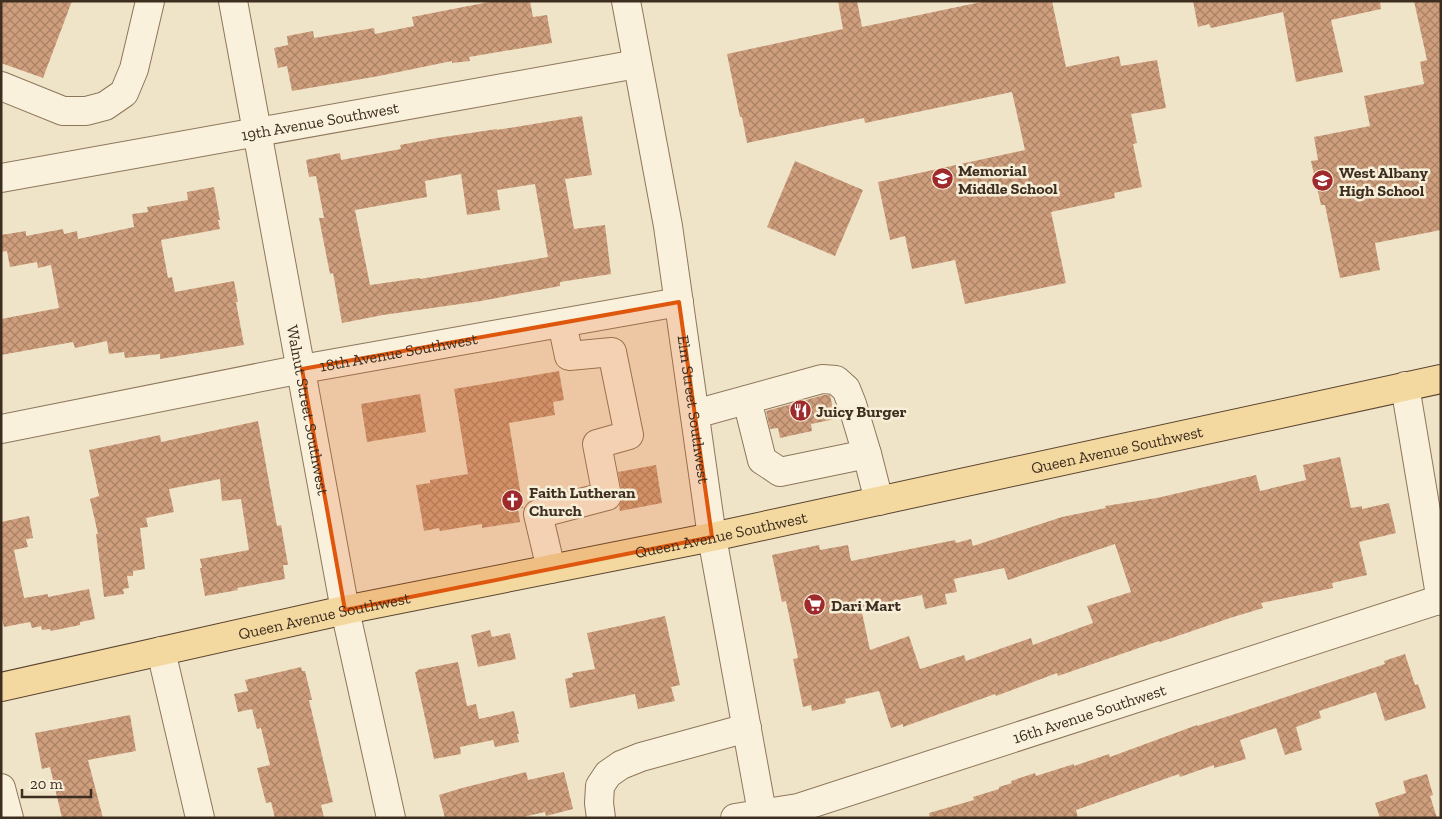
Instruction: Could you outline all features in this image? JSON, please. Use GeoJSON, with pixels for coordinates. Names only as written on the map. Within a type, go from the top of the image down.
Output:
{"type":"FeatureCollection","features":[{"type":"Feature","properties":{"kind":"main road","name":"Queen Avenue Southwest"},"geometry":{"type":"LineString","coordinates":[[1,687],[345,610],[712,537],[1441,379]]}},
{"type":"Feature","properties":{"kind":"street"},"geometry":{"type":"LineString","coordinates":[[1,86],[62,111],[86,111],[105,106],[124,93],[134,69],[150,1]]}},
{"type":"Feature","properties":{"kind":"street","name":"Walnut Street Southwest"},"geometry":{"type":"LineString","coordinates":[[233,1],[345,610],[391,818]]}},
{"type":"Feature","properties":{"kind":"street","name":"Elm Street Southwest"},"geometry":{"type":"LineString","coordinates":[[626,1],[668,226],[712,537],[763,816]]}},
{"type":"Feature","properties":{"kind":"street","name":"19th Avenue Southwest"},"geometry":{"type":"LineString","coordinates":[[1,178],[637,64]]}},
{"type":"Feature","properties":{"kind":"street","name":"18th Avenue Southwest"},"geometry":{"type":"LineString","coordinates":[[1,429],[302,369],[679,302]]}},
{"type":"Feature","properties":{"kind":"street"},"geometry":{"type":"LineString","coordinates":[[551,569],[538,514],[607,496],[597,444],[629,435],[612,352],[570,356],[562,323]]}},
{"type":"Feature","properties":{"kind":"street"},"geometry":{"type":"LineString","coordinates":[[695,414],[822,379],[836,380],[846,388],[852,404],[879,501]]}},
{"type":"Feature","properties":{"kind":"street"},"geometry":{"type":"LineString","coordinates":[[1405,386],[1441,600]]}},
{"type":"Feature","properties":{"kind":"street"},"geometry":{"type":"LineString","coordinates":[[747,400],[762,460],[780,472],[867,454]]}},
{"type":"Feature","properties":{"kind":"street","name":"16th Avenue Southwest"},"geometry":{"type":"LineString","coordinates":[[735,818],[763,816],[798,808],[1441,600]]}},
{"type":"Feature","properties":{"kind":"street"},"geometry":{"type":"LineString","coordinates":[[161,652],[200,818]]}},
{"type":"Feature","properties":{"kind":"street"},"geometry":{"type":"LineString","coordinates":[[601,818],[599,803],[600,786],[608,774],[621,765],[641,757],[747,728]]}},
{"type":"Feature","properties":{"kind":"street"},"geometry":{"type":"LineString","coordinates":[[1,788],[9,818]]}},
{"type":"Feature","properties":{"kind":"highlighted area"},"geometry":{"type":"Polygon","coordinates":[[[679,302],[712,537],[345,610],[302,369],[679,302]]]}},
{"type":"Feature","properties":{"kind":"building"},"geometry":{"type":"Polygon","coordinates":[[[1,1],[72,1],[43,78],[1,63],[1,1]]]}},
{"type":"Feature","properties":{"kind":"building"},"geometry":{"type":"Polygon","coordinates":[[[494,1],[530,1],[533,17],[547,15],[552,43],[469,57],[470,61],[452,63],[452,61],[292,91],[287,66],[278,68],[274,48],[288,45],[287,36],[313,31],[314,38],[374,28],[375,34],[414,26],[412,17],[494,1]]]}},
{"type":"Feature","properties":{"kind":"building"},"geometry":{"type":"Polygon","coordinates":[[[838,1],[857,1],[862,27],[986,1],[1052,1],[1066,67],[1119,56],[1121,66],[1157,60],[1166,108],[1131,114],[1137,143],[1133,144],[1142,187],[1114,193],[1115,198],[1051,212],[1066,283],[965,304],[955,260],[912,269],[905,236],[890,240],[878,182],[1025,150],[1012,92],[865,123],[864,118],[747,143],[727,54],[843,29],[838,1]]]}},
{"type":"Feature","properties":{"kind":"building"},"geometry":{"type":"Polygon","coordinates":[[[1193,1],[1380,1],[1381,9],[1331,20],[1343,72],[1296,82],[1283,12],[1211,28],[1209,24],[1198,27],[1193,1]]]}},
{"type":"Feature","properties":{"kind":"building"},"geometry":{"type":"Polygon","coordinates":[[[1414,1],[1441,1],[1441,230],[1375,243],[1380,270],[1340,278],[1325,205],[1321,205],[1311,161],[1318,160],[1314,137],[1370,126],[1364,96],[1424,84],[1420,62],[1427,60],[1414,1]]]}},
{"type":"Feature","properties":{"kind":"building"},"geometry":{"type":"Polygon","coordinates":[[[582,116],[592,175],[565,179],[574,229],[605,225],[611,274],[560,282],[560,286],[481,301],[342,323],[333,273],[330,274],[319,218],[324,218],[316,176],[309,177],[306,160],[340,153],[341,160],[401,149],[400,145],[582,116]],[[461,174],[425,181],[427,197],[355,210],[370,285],[420,279],[548,257],[535,184],[497,190],[500,210],[467,215],[461,174]]]}},
{"type":"Feature","properties":{"kind":"building"},"geometry":{"type":"Polygon","coordinates":[[[795,161],[863,190],[835,256],[767,227],[795,161]]]}},
{"type":"Feature","properties":{"kind":"building"},"geometry":{"type":"Polygon","coordinates":[[[214,187],[220,229],[161,240],[168,278],[172,277],[175,292],[234,281],[244,345],[160,359],[160,354],[125,358],[124,352],[109,354],[107,341],[75,348],[73,342],[1,355],[1,319],[59,308],[51,265],[38,268],[37,262],[10,267],[7,251],[1,252],[1,235],[26,231],[26,236],[63,229],[64,234],[77,231],[78,239],[134,227],[132,214],[148,212],[147,207],[188,200],[187,192],[214,187]]]}},
{"type":"Feature","properties":{"kind":"building"},"geometry":{"type":"Polygon","coordinates":[[[559,371],[564,400],[553,402],[555,415],[509,423],[523,508],[518,509],[520,522],[482,528],[482,524],[440,531],[439,528],[424,531],[416,485],[430,483],[430,480],[468,474],[454,389],[559,371]]]}},
{"type":"Feature","properties":{"kind":"building"},"geometry":{"type":"Polygon","coordinates":[[[420,394],[426,432],[367,442],[361,404],[420,394]]]}},
{"type":"Feature","properties":{"kind":"building","name":"Juicy Burger"},"geometry":{"type":"Polygon","coordinates":[[[830,395],[835,419],[811,424],[812,431],[780,438],[778,428],[770,429],[766,411],[830,395]]]}},
{"type":"Feature","properties":{"kind":"building"},"geometry":{"type":"Polygon","coordinates":[[[258,421],[277,526],[281,525],[288,565],[283,565],[285,579],[205,596],[200,559],[249,550],[241,499],[222,501],[220,479],[169,489],[174,512],[146,518],[148,527],[140,528],[145,569],[133,571],[133,576],[127,576],[129,588],[123,589],[124,594],[104,597],[96,534],[98,534],[90,499],[99,496],[89,450],[160,435],[161,442],[258,421]]]}},
{"type":"Feature","properties":{"kind":"building"},"geometry":{"type":"Polygon","coordinates":[[[1340,457],[1351,508],[1362,506],[1362,509],[1389,503],[1396,533],[1359,542],[1367,575],[1332,583],[1333,588],[1261,603],[1263,608],[1058,676],[1057,673],[996,696],[995,694],[903,727],[903,724],[891,728],[879,691],[845,699],[846,703],[812,711],[811,705],[803,707],[793,659],[798,658],[786,601],[782,602],[772,555],[819,545],[820,550],[848,545],[851,561],[955,540],[956,543],[971,539],[973,546],[1062,517],[1106,508],[1105,506],[1157,498],[1256,475],[1260,491],[1306,480],[1303,465],[1340,457]],[[1115,544],[1008,580],[1004,568],[954,579],[957,592],[945,594],[947,604],[925,609],[922,595],[861,608],[870,650],[909,636],[920,669],[964,655],[966,661],[1031,638],[1033,645],[1093,623],[1087,606],[1131,592],[1115,544]]]}},
{"type":"Feature","properties":{"kind":"building"},"geometry":{"type":"Polygon","coordinates":[[[656,465],[662,503],[620,511],[619,505],[622,500],[622,494],[618,472],[656,465]]]}},
{"type":"Feature","properties":{"kind":"building"},"geometry":{"type":"Polygon","coordinates":[[[29,516],[33,538],[26,539],[28,547],[14,550],[24,598],[48,594],[48,597],[89,589],[95,619],[80,622],[80,625],[51,631],[50,629],[42,630],[41,626],[32,628],[30,622],[4,627],[1,615],[1,522],[29,516]]]}},
{"type":"Feature","properties":{"kind":"building"},"geometry":{"type":"Polygon","coordinates":[[[665,616],[680,685],[671,687],[675,701],[638,709],[635,694],[570,708],[565,679],[573,677],[572,673],[595,669],[587,633],[665,616]]]}},
{"type":"Feature","properties":{"kind":"building"},"geometry":{"type":"Polygon","coordinates":[[[490,630],[492,637],[510,633],[516,659],[478,667],[471,635],[490,630]]]}},
{"type":"Feature","properties":{"kind":"building"},"geometry":{"type":"Polygon","coordinates":[[[1405,654],[1415,685],[1418,684],[1426,708],[1385,721],[1376,692],[1319,711],[1321,718],[1296,727],[1302,750],[1285,755],[1276,728],[1240,740],[1246,759],[1214,768],[1214,765],[1180,777],[1179,774],[1076,810],[1078,818],[930,818],[929,813],[974,800],[973,797],[999,789],[999,787],[1012,783],[1011,781],[1035,773],[1036,776],[1074,764],[1074,766],[1109,754],[1110,757],[1197,725],[1385,664],[1384,661],[1405,654]]]}},
{"type":"Feature","properties":{"kind":"building"},"geometry":{"type":"Polygon","coordinates":[[[458,662],[467,706],[476,704],[479,719],[514,711],[519,742],[495,747],[493,740],[460,747],[461,754],[434,759],[415,672],[458,662]]]}},
{"type":"Feature","properties":{"kind":"building"},"geometry":{"type":"Polygon","coordinates":[[[301,667],[302,671],[305,671],[312,700],[309,700],[333,802],[321,805],[324,818],[275,818],[271,802],[266,803],[257,768],[270,765],[261,728],[257,729],[252,709],[238,712],[234,694],[248,691],[245,680],[301,667]]]}},
{"type":"Feature","properties":{"kind":"building"},"geometry":{"type":"Polygon","coordinates":[[[130,715],[136,751],[88,760],[103,818],[62,818],[50,767],[42,769],[35,733],[130,715]]]}},
{"type":"Feature","properties":{"kind":"building"},"geometry":{"type":"Polygon","coordinates":[[[526,772],[528,780],[564,772],[573,809],[546,816],[545,812],[519,818],[445,818],[439,795],[526,772]]]}},
{"type":"Feature","properties":{"kind":"building"},"geometry":{"type":"Polygon","coordinates":[[[1427,774],[1433,795],[1430,796],[1437,818],[1380,818],[1375,803],[1406,793],[1403,781],[1427,774]]]}},
{"type":"Feature","properties":{"kind":"place","name":"Memorial Middle School"},"geometry":{"type":"Point","coordinates":[942,179]}},
{"type":"Feature","properties":{"kind":"place","name":"West Albany High School"},"geometry":{"type":"Point","coordinates":[1323,181]}},
{"type":"Feature","properties":{"kind":"place","name":"Juicy Burger"},"geometry":{"type":"Point","coordinates":[800,411]}},
{"type":"Feature","properties":{"kind":"place","name":"Faith Lutheran Church"},"geometry":{"type":"Point","coordinates":[513,501]}},
{"type":"Feature","properties":{"kind":"place","name":"Dari Mart"},"geometry":{"type":"Point","coordinates":[815,605]}}]}
